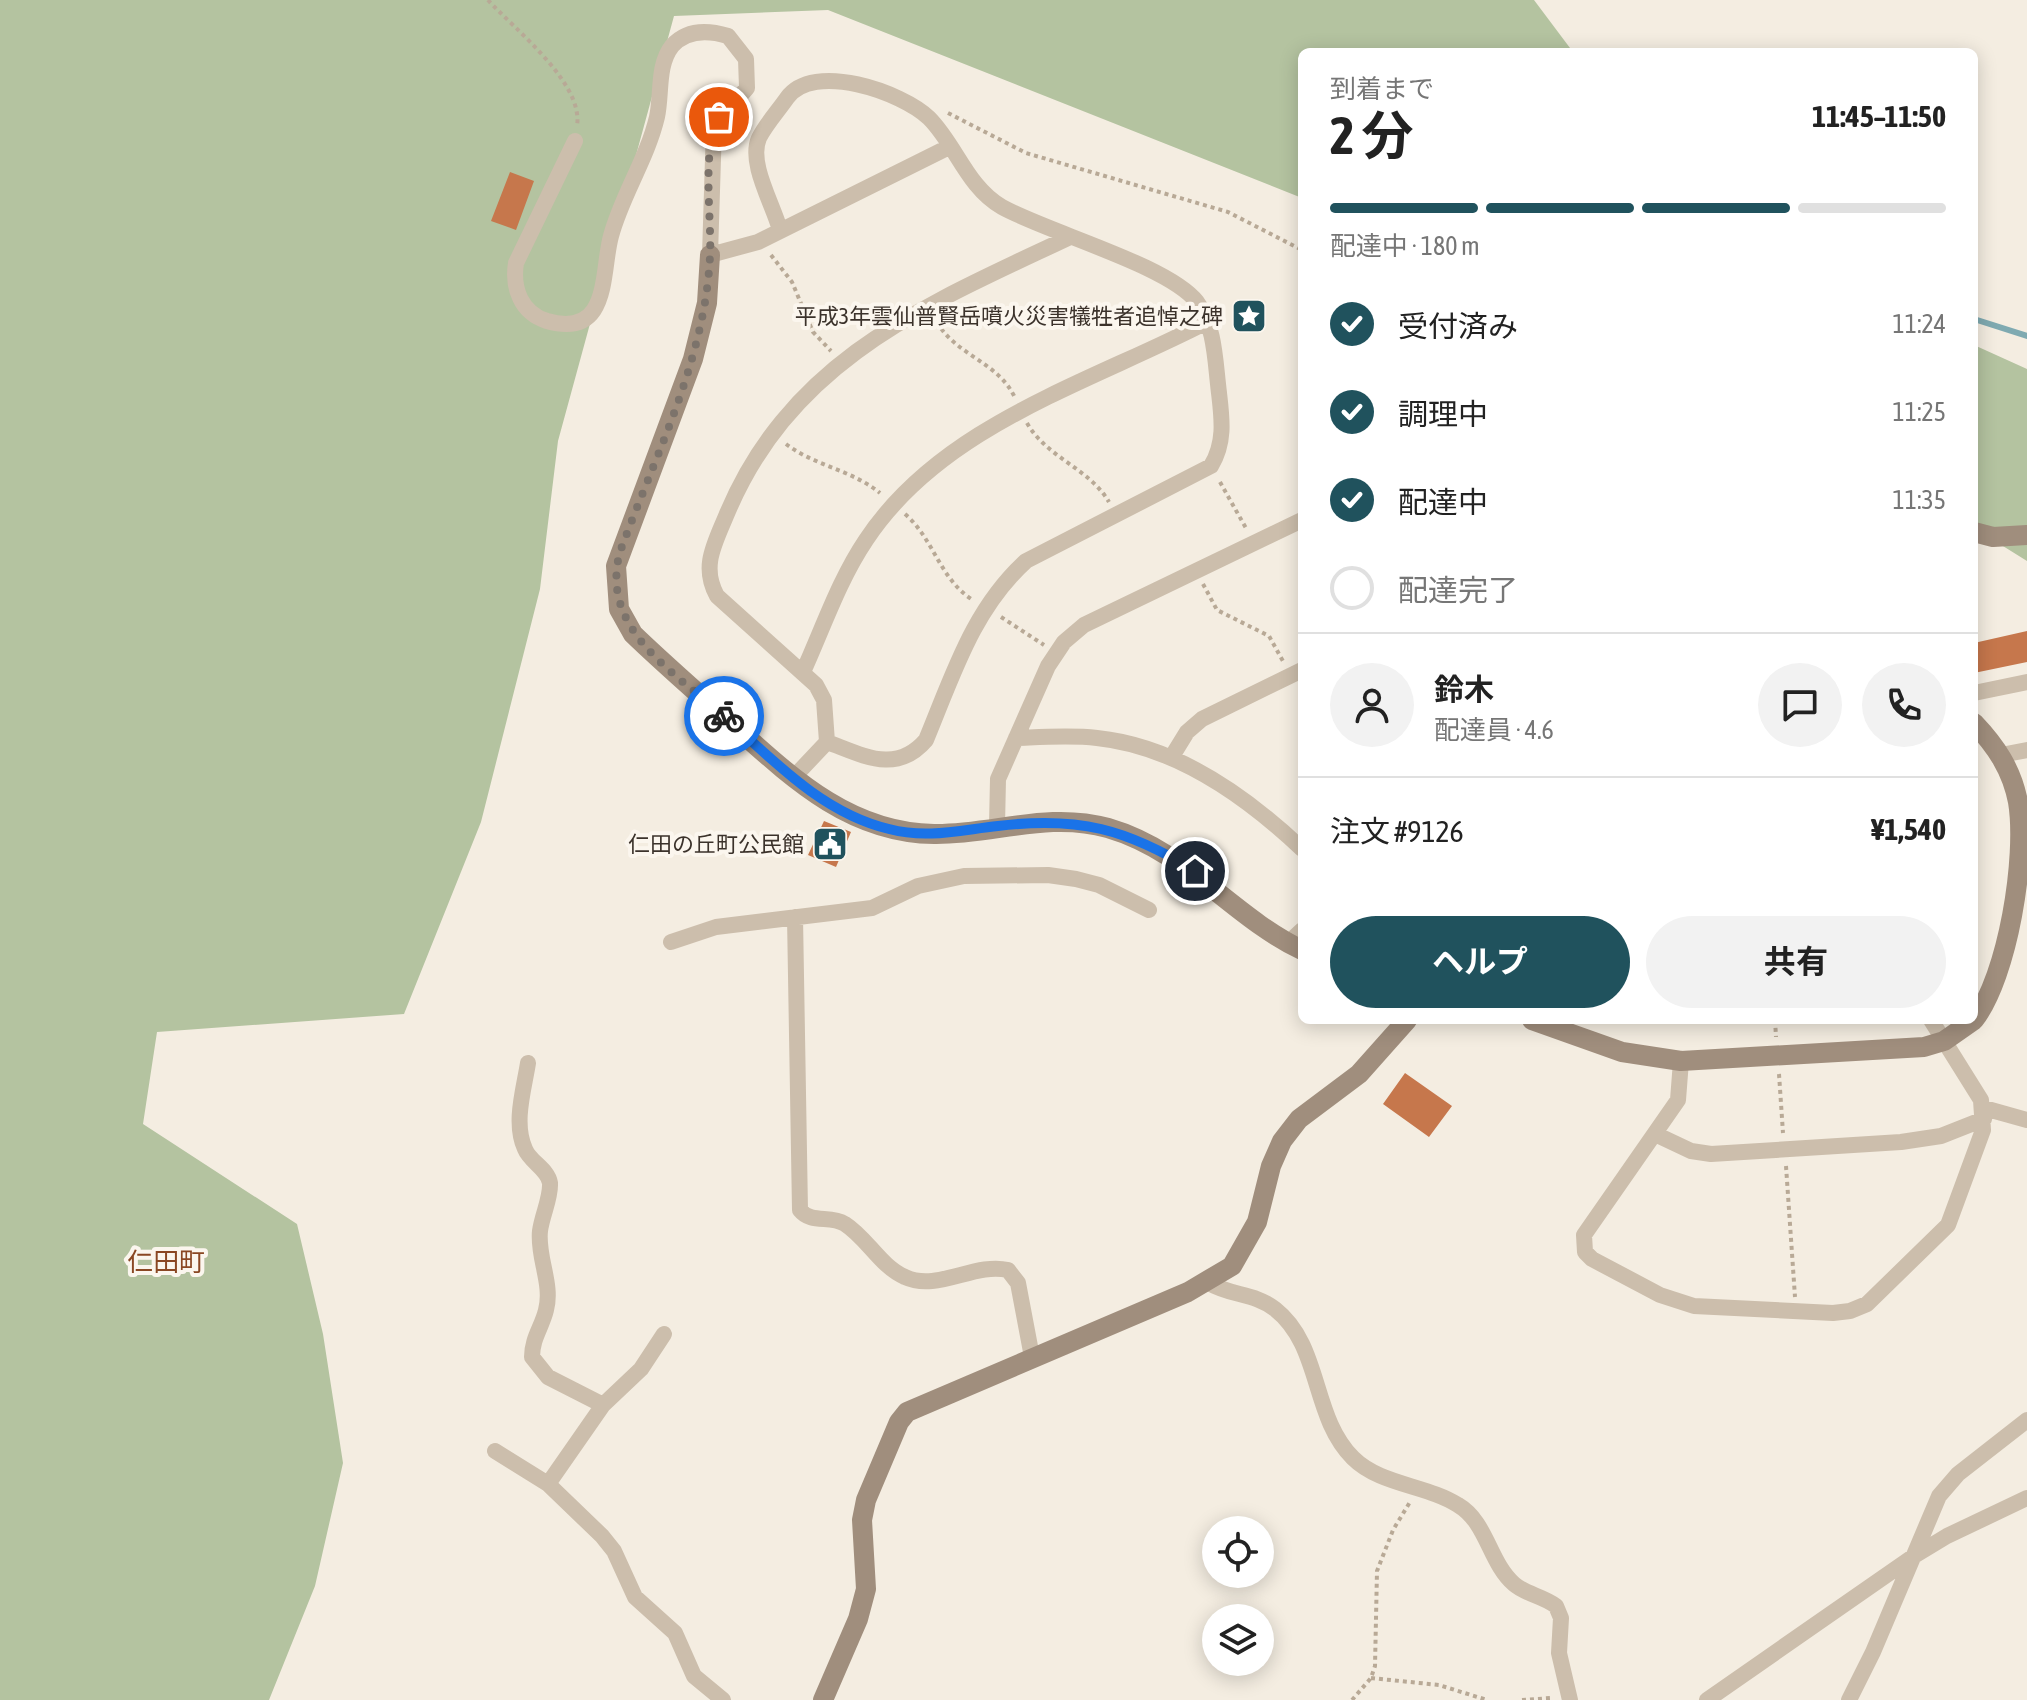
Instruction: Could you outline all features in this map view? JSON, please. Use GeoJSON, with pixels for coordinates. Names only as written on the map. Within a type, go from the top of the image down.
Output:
{"type":"FeatureCollection","features":[{"type":"Feature","properties":{"kind":"street"},"geometry":{"type":"LineString","coordinates":[[575,141],[516,263],[514,277],[522,302],[539,318],[554,322],[570,323],[585,318],[604,293],[611,233],[645,156],[657,116],[664,62],[670,48],[680,38],[696,31],[728,36],[746,59],[747,88],[740,100],[714,126],[707,303],[693,359],[620,552],[616,594],[625,622],[633,634],[793,778],[832,806],[887,829],[945,834],[997,826],[1077,823],[1133,837],[1195,871],[1297,941]]}},
{"type":"Feature","properties":{"kind":"street"},"geometry":{"type":"LineString","coordinates":[[780,230],[771,198],[757,168],[759,137],[793,89],[805,82],[834,80],[901,100],[931,120],[967,174],[1000,206],[1068,238],[1160,274],[1196,302],[1207,322],[1215,355],[1222,439],[1211,466],[1026,561],[1001,583],[984,607],[926,740],[916,752],[903,759],[876,760],[827,742]]}},
{"type":"Feature","properties":{"kind":"street"},"geometry":{"type":"LineString","coordinates":[[710,255],[758,242],[949,147]]}},
{"type":"Feature","properties":{"kind":"street"},"geometry":{"type":"LineString","coordinates":[[793,778],[827,742],[824,700],[816,685],[803,672],[717,596],[708,574],[708,561],[732,501],[752,465],[809,393],[841,362],[878,334],[927,305],[1068,238]]}},
{"type":"Feature","properties":{"kind":"street"},"geometry":{"type":"LineString","coordinates":[[803,672],[847,573],[867,539],[894,505],[943,457],[980,432],[1207,322]]}},
{"type":"Feature","properties":{"kind":"street"},"geometry":{"type":"LineString","coordinates":[[997,826],[995,790],[1056,652],[1084,625],[1298,522]]}},
{"type":"Feature","properties":{"kind":"street"},"geometry":{"type":"LineString","coordinates":[[1978,533],[1993,537],[2027,535]]}},
{"type":"Feature","properties":{"kind":"street"},"geometry":{"type":"LineString","coordinates":[[1171,758],[1187,732],[1202,719],[1296,673]]}},
{"type":"Feature","properties":{"kind":"street"},"geometry":{"type":"LineString","coordinates":[[1978,692],[2027,682]]}},
{"type":"Feature","properties":{"kind":"street"},"geometry":{"type":"LineString","coordinates":[[1978,728],[2001,755],[2022,802],[2019,861],[2004,961],[1994,990],[1978,1014]]}},
{"type":"Feature","properties":{"kind":"street"},"geometry":{"type":"LineString","coordinates":[[1016,738],[1099,738],[1171,758],[1232,791],[1298,840]]}},
{"type":"Feature","properties":{"kind":"street"},"geometry":{"type":"LineString","coordinates":[[2001,755],[2027,750]]}},
{"type":"Feature","properties":{"kind":"street"},"geometry":{"type":"LineString","coordinates":[[671,942],[716,927],[872,908],[918,886],[964,876],[1048,875],[1076,879],[1099,885],[1149,910]]}},
{"type":"Feature","properties":{"kind":"street"},"geometry":{"type":"LineString","coordinates":[[795,917],[800,1210],[811,1218],[827,1218],[848,1226],[904,1277],[936,1280],[992,1269],[1008,1270],[1018,1283],[1032,1357]]}},
{"type":"Feature","properties":{"kind":"street"},"geometry":{"type":"LineString","coordinates":[[823,1700],[858,1619],[866,1589],[862,1520],[866,1500],[899,1422],[917,1405],[1209,1283],[1232,1266],[1246,1247],[1282,1141],[1299,1119],[1359,1074],[1403,1024]]}},
{"type":"Feature","properties":{"kind":"street"},"geometry":{"type":"LineString","coordinates":[[1681,1061],[1678,1100],[1584,1235],[1585,1252],[1592,1259],[1660,1295],[1694,1306],[1833,1313],[1867,1304],[1948,1225],[1956,1210],[1984,1113],[1933,1024]]}},
{"type":"Feature","properties":{"kind":"street"},"geometry":{"type":"LineString","coordinates":[[1574,1027],[1622,1052],[1681,1061],[1886,1050],[1944,1041],[1968,1024]]}},
{"type":"Feature","properties":{"kind":"street"},"geometry":{"type":"LineString","coordinates":[[528,1063],[520,1117],[521,1135],[531,1159],[547,1174],[550,1188],[540,1231],[548,1295],[546,1311],[535,1334],[532,1357],[548,1377],[603,1405]]}},
{"type":"Feature","properties":{"kind":"street"},"geometry":{"type":"LineString","coordinates":[[1655,1134],[1691,1151],[1711,1154],[1901,1142],[1941,1136],[1984,1113],[2027,1120]]}},
{"type":"Feature","properties":{"kind":"street"},"geometry":{"type":"LineString","coordinates":[[1209,1283],[1227,1294],[1252,1296],[1274,1308],[1292,1325],[1304,1345],[1328,1423],[1340,1444],[1366,1467],[1458,1504],[1473,1516],[1503,1571],[1515,1586],[1556,1606],[1561,1618],[1559,1653],[1570,1698]]}},
{"type":"Feature","properties":{"kind":"street"},"geometry":{"type":"LineString","coordinates":[[548,1484],[603,1405],[641,1369],[664,1334]]}},
{"type":"Feature","properties":{"kind":"street"},"geometry":{"type":"LineString","coordinates":[[1849,1700],[1947,1486],[2027,1420]]}},
{"type":"Feature","properties":{"kind":"street"},"geometry":{"type":"LineString","coordinates":[[495,1451],[548,1484],[614,1551],[635,1597],[675,1633],[694,1676],[723,1700]]}},
{"type":"Feature","properties":{"kind":"street"},"geometry":{"type":"LineString","coordinates":[[1707,1700],[1914,1556],[1947,1536],[2027,1498]]}},
{"type":"Feature","properties":{"kind":"path"},"geometry":{"type":"LineString","coordinates":[[488,0],[545,57],[569,96],[578,119],[575,141]]}},
{"type":"Feature","properties":{"kind":"path"},"geometry":{"type":"LineString","coordinates":[[960,118],[984,135],[1026,153],[1228,212],[1298,248]]}},
{"type":"Feature","properties":{"kind":"path"},"geometry":{"type":"LineString","coordinates":[[758,242],[788,275],[813,332],[841,362]]}},
{"type":"Feature","properties":{"kind":"path"},"geometry":{"type":"LineString","coordinates":[[1211,466],[1255,543]]}},
{"type":"Feature","properties":{"kind":"path"},"geometry":{"type":"LineString","coordinates":[[1197,571],[1217,610],[1269,636],[1296,673]]}},
{"type":"Feature","properties":{"kind":"path"},"geometry":{"type":"LineString","coordinates":[[984,607],[1056,652]]}},
{"type":"Feature","properties":{"kind":"path"},"geometry":{"type":"LineString","coordinates":[[1352,1700],[1371,1678],[1376,1651],[1374,1601],[1377,1571],[1393,1530],[1419,1488]]}},
{"type":"Feature","properties":{"kind":"path"},"geometry":{"type":"LineString","coordinates":[[1371,1678],[1439,1685],[1487,1700]]}},
{"type":"Feature","properties":{"kind":"path"},"geometry":{"type":"LineString","coordinates":[[1522,1700],[1570,1698]]}},
{"type":"Feature","properties":{"kind":"green space"},"geometry":{"type":"Polygon","coordinates":[[[0,0],[1534,0],[1570,48],[1298,48],[1298,196],[828,10],[674,16],[558,441],[540,589],[481,822],[404,1014],[157,1032],[143,1124],[297,1224],[323,1334],[343,1463],[315,1586],[269,1700],[0,1700],[0,0]]]}},
{"type":"Feature","properties":{"kind":"green space"},"geometry":{"type":"Polygon","coordinates":[[[1978,347],[2027,369],[2027,561],[1978,530],[1978,347]]]}},
{"type":"Feature","properties":{"kind":"building"},"geometry":{"type":"Polygon","coordinates":[[[510,172],[534,181],[516,230],[491,221],[510,172]]]}},
{"type":"Feature","properties":{"kind":"building"},"geometry":{"type":"Polygon","coordinates":[[[2027,631],[2027,662],[1978,672],[1978,642],[2027,631]]]}},
{"type":"Feature","properties":{"kind":"building","name":"仁田の丘町公民館"},"geometry":{"type":"Polygon","coordinates":[[[824,821],[851,832],[836,867],[808,855],[824,821]]]}},
{"type":"Feature","properties":{"kind":"building"},"geometry":{"type":"Polygon","coordinates":[[[1405,1073],[1452,1106],[1429,1137],[1383,1104],[1405,1073]]]}},
{"type":"Feature","properties":{"kind":"waterway"},"geometry":{"type":"LineString","coordinates":[[1978,320],[2027,336]]}},
{"type":"Feature","properties":{"kind":"way so far"},"geometry":{"type":"LineString","coordinates":[[719,117],[712,137],[710,255],[707,303],[701,331],[620,552],[615,580],[619,609],[633,634],[724,716]]}},
{"type":"Feature","properties":{"kind":"place","name":"平成3年雲仙普賢岳噴火災害犠牲者追悼之碑"},"geometry":{"type":"Point","coordinates":[1249,316]}},
{"type":"Feature","properties":{"kind":"place","name":"仁田の丘町公民館"},"geometry":{"type":"Point","coordinates":[830,844]}},
{"type":"Feature","properties":{"kind":"district","name":"仁田町"},"geometry":{"type":"Point","coordinates":[166,1262]}},
{"type":"Feature","properties":{"kind":"route"},"geometry":{"type":"LineString","coordinates":[[724,716],[793,778],[832,806],[887,829],[914,834],[945,834],[1047,821],[1077,823],[1133,837],[1195,871]]}}]}
